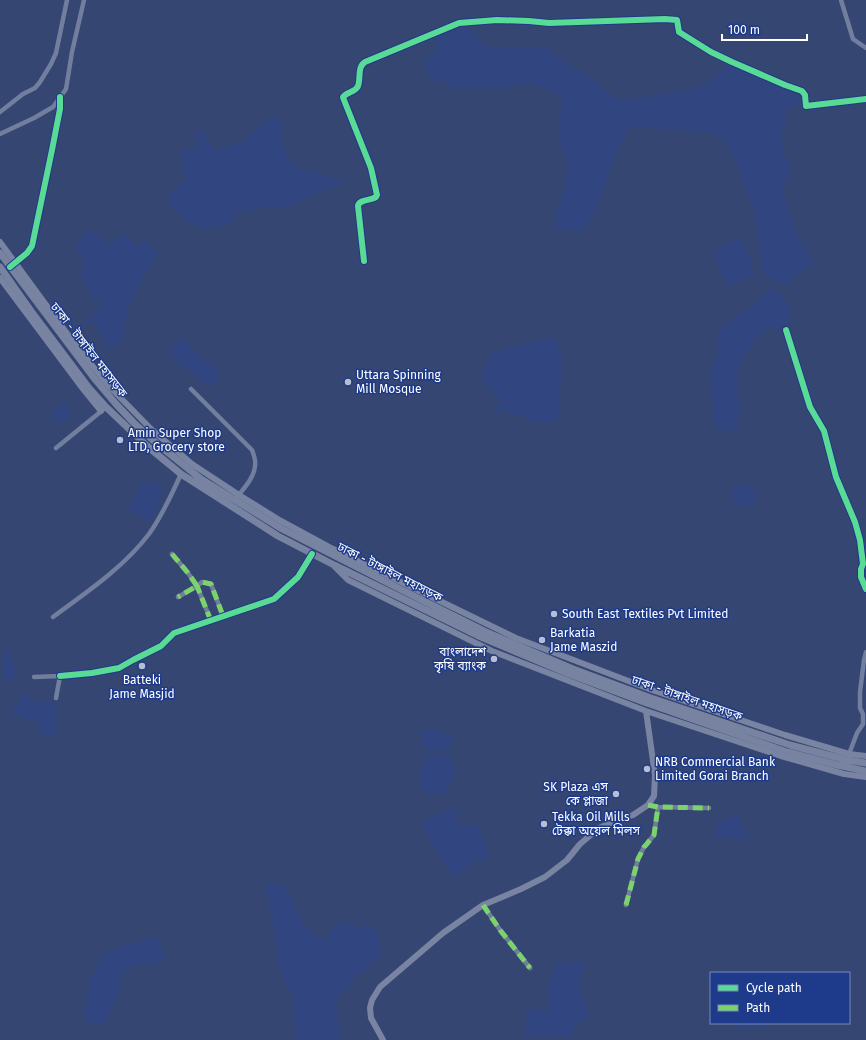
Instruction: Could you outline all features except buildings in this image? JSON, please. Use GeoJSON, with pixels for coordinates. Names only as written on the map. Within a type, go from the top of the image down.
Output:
{"type":"FeatureCollection","features":[{"type":"Feature","properties":{"kind":"highway","name":"ঢাকা - টাঙ্গাইল মহাসড়ক"},"geometry":{"type":"LineString","coordinates":[[0,254],[13,264],[94,378],[134,423],[184,467],[201,479],[237,498],[282,529],[345,558],[486,632],[573,669],[648,697],[790,745],[847,760],[866,763]]}},
{"type":"Feature","properties":{"kind":"highway","name":"ঢাকা - টাঙ্গাইল মহাসড়ক"},"geometry":{"type":"LineString","coordinates":[[0,267],[104,409],[181,474],[278,536],[481,637],[569,674],[787,752],[866,771]]}},
{"type":"Feature","properties":{"kind":"main road"},"geometry":{"type":"LineString","coordinates":[[0,242],[13,264]]}},
{"type":"Feature","properties":{"kind":"main road"},"geometry":{"type":"LineString","coordinates":[[0,278],[80,385],[104,409]]}},
{"type":"Feature","properties":{"kind":"main road"},"geometry":{"type":"LineString","coordinates":[[345,558],[516,638],[652,690],[785,735],[849,754],[866,756]]}},
{"type":"Feature","properties":{"kind":"main road"},"geometry":{"type":"LineString","coordinates":[[334,565],[348,580],[492,651],[646,711],[780,756],[844,774],[866,777]]}},
{"type":"Feature","properties":{"kind":"main road"},"geometry":{"type":"LineString","coordinates":[[383,1040],[371,1018],[370,1008],[372,1000],[380,987],[443,933],[483,905],[545,877],[567,860],[580,844],[599,828],[633,815],[648,805],[654,796],[655,775],[646,711]]}},
{"type":"Feature","properties":{"kind":"street"},"geometry":{"type":"LineString","coordinates":[[0,112],[23,94],[35,88],[40,82],[56,53],[67,0]]}},
{"type":"Feature","properties":{"kind":"street"},"geometry":{"type":"LineString","coordinates":[[0,134],[53,107],[66,89],[72,52],[84,0]]}},
{"type":"Feature","properties":{"kind":"street"},"geometry":{"type":"LineString","coordinates":[[841,0],[853,39],[866,48]]}},
{"type":"Feature","properties":{"kind":"street"},"geometry":{"type":"LineString","coordinates":[[364,261],[358,203],[373,199],[377,194],[371,168],[343,97],[345,94],[355,90],[358,87],[360,69],[362,64],[365,62],[459,23],[496,20],[529,20],[550,23],[666,19],[677,20],[679,32],[711,52],[802,91],[805,95],[806,106],[866,99]]}},
{"type":"Feature","properties":{"kind":"street"},"geometry":{"type":"LineString","coordinates":[[13,264],[27,253],[32,246],[60,109],[60,97]]}},
{"type":"Feature","properties":{"kind":"street"},"geometry":{"type":"LineString","coordinates":[[786,330],[810,407],[824,431],[836,477],[860,540],[863,564],[861,569],[861,577],[866,589]]}},
{"type":"Feature","properties":{"kind":"street"},"geometry":{"type":"LineString","coordinates":[[191,389],[252,450],[256,466],[250,481],[237,498]]}},
{"type":"Feature","properties":{"kind":"street"},"geometry":{"type":"LineString","coordinates":[[56,448],[104,409]]}},
{"type":"Feature","properties":{"kind":"street"},"geometry":{"type":"LineString","coordinates":[[53,617],[110,574],[134,552],[150,532],[168,502],[181,474]]}},
{"type":"Feature","properties":{"kind":"street"},"geometry":{"type":"LineString","coordinates":[[172,554],[197,586],[211,621]]}},
{"type":"Feature","properties":{"kind":"street"},"geometry":{"type":"LineString","coordinates":[[34,678],[92,673],[119,668],[161,646],[174,633],[274,599],[298,577],[312,554]]}},
{"type":"Feature","properties":{"kind":"street"},"geometry":{"type":"LineString","coordinates":[[178,597],[202,582],[211,584],[223,616]]}},
{"type":"Feature","properties":{"kind":"street"},"geometry":{"type":"LineString","coordinates":[[849,754],[857,733],[863,724],[863,714],[860,708],[860,692],[866,652]]}},
{"type":"Feature","properties":{"kind":"street"},"geometry":{"type":"LineString","coordinates":[[56,698],[60,676]]}},
{"type":"Feature","properties":{"kind":"street"},"geometry":{"type":"LineString","coordinates":[[648,805],[658,807],[709,808]]}},
{"type":"Feature","properties":{"kind":"street"},"geometry":{"type":"LineString","coordinates":[[626,905],[638,859],[644,847],[654,835],[658,807]]}},
{"type":"Feature","properties":{"kind":"street"},"geometry":{"type":"LineString","coordinates":[[483,905],[500,930],[530,968]]}},
{"type":"Feature","properties":{"kind":"water"},"geometry":{"type":"Polygon","coordinates":[[[450,29],[472,29],[485,46],[548,47],[560,59],[585,74],[620,101],[700,88],[725,68],[728,63],[803,97],[797,107],[787,109],[782,134],[783,152],[792,168],[782,187],[797,235],[814,262],[785,285],[764,275],[754,211],[739,168],[723,138],[705,132],[631,126],[615,154],[598,204],[583,232],[554,227],[569,166],[559,142],[563,96],[529,82],[498,89],[475,87],[448,88],[445,77],[431,84],[423,61],[436,51],[436,37],[450,29]]]}},
{"type":"Feature","properties":{"kind":"water"},"geometry":{"type":"Polygon","coordinates":[[[274,116],[280,120],[284,151],[294,168],[347,181],[283,208],[261,207],[240,212],[229,225],[201,228],[187,221],[170,207],[170,195],[186,180],[180,150],[198,149],[196,132],[204,131],[207,141],[215,150],[245,141],[274,116]]]}},
{"type":"Feature","properties":{"kind":"water"},"geometry":{"type":"Polygon","coordinates":[[[87,231],[97,234],[110,246],[124,232],[136,246],[146,240],[158,255],[143,276],[127,311],[120,342],[107,350],[102,335],[93,322],[84,323],[97,309],[101,301],[98,297],[90,297],[90,286],[83,280],[81,272],[87,262],[74,245],[87,231]]]}},
{"type":"Feature","properties":{"kind":"water"},"geometry":{"type":"Polygon","coordinates":[[[735,239],[739,239],[747,250],[753,274],[730,286],[728,285],[714,256],[715,251],[735,239]]]}},
{"type":"Feature","properties":{"kind":"water"},"geometry":{"type":"Polygon","coordinates":[[[774,288],[783,295],[791,312],[790,322],[775,330],[768,326],[743,358],[736,378],[739,406],[737,428],[736,430],[723,431],[716,428],[715,425],[710,374],[718,351],[719,333],[722,327],[756,303],[769,290],[774,288]]]}},
{"type":"Feature","properties":{"kind":"water"},"geometry":{"type":"Polygon","coordinates":[[[554,337],[561,351],[560,409],[557,420],[547,423],[539,422],[514,413],[494,411],[501,401],[483,381],[485,367],[490,355],[496,351],[554,337]]]}},
{"type":"Feature","properties":{"kind":"water"},"geometry":{"type":"Polygon","coordinates":[[[181,338],[217,370],[220,375],[216,382],[209,387],[168,353],[181,338]]]}},
{"type":"Feature","properties":{"kind":"water"},"geometry":{"type":"Polygon","coordinates":[[[64,405],[67,406],[69,419],[61,423],[50,411],[64,405]]]}},
{"type":"Feature","properties":{"kind":"water"},"geometry":{"type":"Polygon","coordinates":[[[141,483],[156,484],[159,486],[158,488],[162,490],[158,499],[161,501],[149,522],[128,509],[141,483]]]}},
{"type":"Feature","properties":{"kind":"water"},"geometry":{"type":"Polygon","coordinates":[[[736,486],[747,486],[756,490],[756,500],[751,507],[736,505],[732,495],[733,489],[736,486]]]}},
{"type":"Feature","properties":{"kind":"water"},"geometry":{"type":"Polygon","coordinates":[[[6,646],[13,662],[18,680],[4,678],[3,649],[6,646]]]}},
{"type":"Feature","properties":{"kind":"water"},"geometry":{"type":"Polygon","coordinates":[[[22,694],[36,701],[56,701],[55,736],[44,735],[38,730],[39,723],[20,716],[11,716],[22,694]]]}},
{"type":"Feature","properties":{"kind":"water"},"geometry":{"type":"Polygon","coordinates":[[[425,729],[447,733],[452,737],[452,742],[448,750],[428,749],[422,746],[422,735],[425,729]]]}},
{"type":"Feature","properties":{"kind":"water"},"geometry":{"type":"Polygon","coordinates":[[[438,754],[449,756],[455,771],[447,792],[432,795],[421,792],[420,775],[426,755],[438,754]]]}},
{"type":"Feature","properties":{"kind":"water"},"geometry":{"type":"Polygon","coordinates":[[[455,808],[457,827],[474,824],[477,825],[488,853],[485,861],[476,860],[466,870],[453,876],[425,831],[422,823],[446,810],[455,808]]]}},
{"type":"Feature","properties":{"kind":"water"},"geometry":{"type":"Polygon","coordinates":[[[734,815],[740,815],[741,825],[744,828],[747,839],[715,838],[719,819],[730,819],[734,815]]]}},
{"type":"Feature","properties":{"kind":"water"},"geometry":{"type":"Polygon","coordinates":[[[265,885],[279,885],[287,889],[300,919],[310,931],[325,941],[330,934],[332,926],[352,923],[358,928],[366,926],[373,928],[380,939],[381,955],[357,975],[336,1000],[340,1040],[297,1040],[294,996],[284,980],[277,958],[278,945],[265,885]]]}},
{"type":"Feature","properties":{"kind":"water"},"geometry":{"type":"Polygon","coordinates":[[[158,937],[165,961],[129,967],[121,974],[118,994],[105,1024],[95,1024],[88,1021],[86,1019],[86,1003],[92,976],[101,956],[114,948],[158,937]]]}},
{"type":"Feature","properties":{"kind":"water"},"geometry":{"type":"Polygon","coordinates":[[[584,962],[584,970],[581,971],[581,975],[578,977],[580,984],[578,986],[590,1016],[577,1024],[569,1037],[524,1035],[527,1013],[529,1009],[547,1011],[549,999],[547,985],[558,963],[584,962]]]}},
{"type":"Feature","properties":{"kind":"water"},"geometry":{"type":"Polygon","coordinates":[[[735,1024],[771,1024],[771,1026],[736,1029],[735,1024]]]}},
{"type":"Feature","properties":{"kind":"marked path"},"geometry":{"type":"LineString","coordinates":[[172,554],[197,586],[178,597]]}},
{"type":"Feature","properties":{"kind":"marked path"},"geometry":{"type":"LineString","coordinates":[[211,621],[197,586],[202,582],[211,584],[223,616]]}},
{"type":"Feature","properties":{"kind":"marked path"},"geometry":{"type":"LineString","coordinates":[[648,805],[658,807],[709,808]]}},
{"type":"Feature","properties":{"kind":"marked path"},"geometry":{"type":"LineString","coordinates":[[626,905],[638,859],[644,847],[654,835],[658,807]]}},
{"type":"Feature","properties":{"kind":"marked path"},"geometry":{"type":"LineString","coordinates":[[483,905],[500,930],[530,968]]}},
{"type":"Feature","properties":{"kind":"cycle path"},"geometry":{"type":"LineString","coordinates":[[364,261],[358,206],[360,202],[374,198],[377,195],[371,168],[343,97],[357,88],[361,67],[365,62],[459,23],[497,20],[549,23],[665,19],[677,20],[679,32],[711,52],[802,91],[805,95],[806,106],[866,99]]}},
{"type":"Feature","properties":{"kind":"cycle path"},"geometry":{"type":"LineString","coordinates":[[10,267],[27,253],[32,246],[60,109],[60,97]]}},
{"type":"Feature","properties":{"kind":"cycle path"},"geometry":{"type":"LineString","coordinates":[[786,330],[810,407],[824,431],[836,477],[855,522],[860,540],[863,564],[861,569],[861,577],[866,589]]}},
{"type":"Feature","properties":{"kind":"cycle path"},"geometry":{"type":"LineString","coordinates":[[60,676],[92,673],[119,668],[161,646],[174,633],[274,599],[298,577],[312,554]]}},
{"type":"Feature","properties":{"kind":"place","name":"Uttara Spinning Mill Mosque"},"geometry":{"type":"Point","coordinates":[348,382]}},
{"type":"Feature","properties":{"kind":"place","name":"Amin Super Shop LTD, Grocery store"},"geometry":{"type":"Point","coordinates":[120,440]}},
{"type":"Feature","properties":{"kind":"place","name":"South East Textiles Pvt Limited"},"geometry":{"type":"Point","coordinates":[554,614]}},
{"type":"Feature","properties":{"kind":"place","name":"Barkatia Jame Maszid"},"geometry":{"type":"Point","coordinates":[542,640]}},
{"type":"Feature","properties":{"kind":"place","name":"বাংলাদেশ কৃষি ব্যাংক"},"geometry":{"type":"Point","coordinates":[494,659]}},
{"type":"Feature","properties":{"kind":"place","name":"Batteki Jame Masjid"},"geometry":{"type":"Point","coordinates":[142,666]}},
{"type":"Feature","properties":{"kind":"place","name":"NRB Commercial Bank Limited Gorai Branch"},"geometry":{"type":"Point","coordinates":[647,769]}},
{"type":"Feature","properties":{"kind":"place","name":"SK Plaza এস কে প্লাজা"},"geometry":{"type":"Point","coordinates":[616,794]}},
{"type":"Feature","properties":{"kind":"place","name":"Tekka Oil Mills টেক্কা অয়েল মিলস"},"geometry":{"type":"Point","coordinates":[544,824]}}]}
